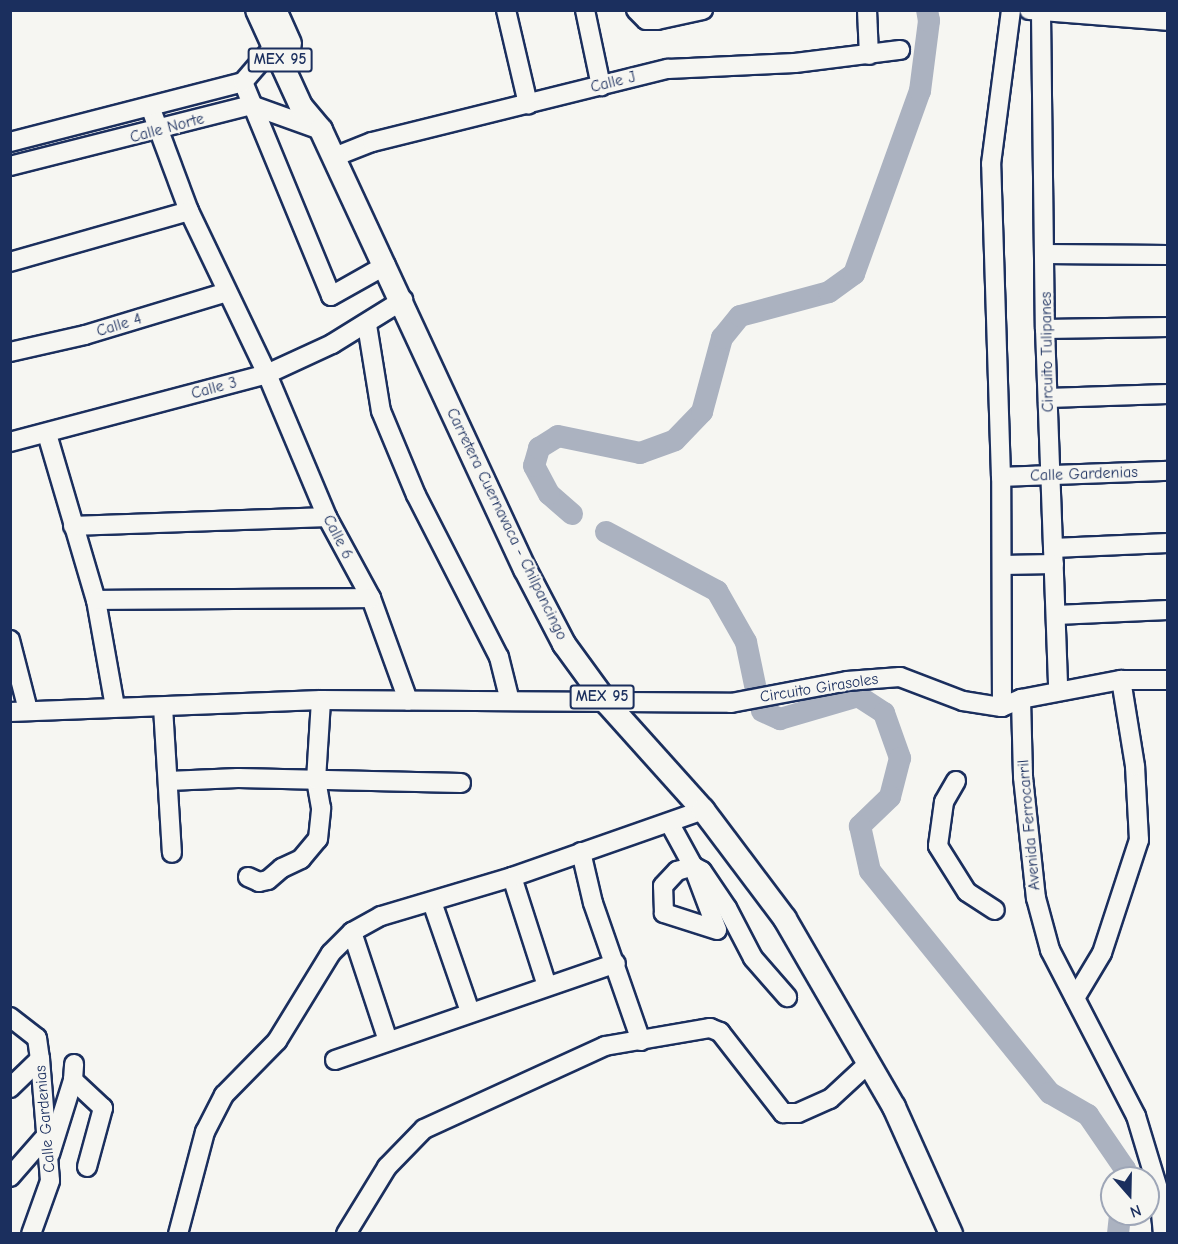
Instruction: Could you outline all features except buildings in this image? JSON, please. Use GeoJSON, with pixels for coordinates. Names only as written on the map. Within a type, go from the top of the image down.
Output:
{"type":"FeatureCollection","features":[{"type":"Feature","properties":{"kind":"main road","name":"Carretera Cuernavaca - Chilpancingo"},"geometry":{"type":"LineString","coordinates":[[258,10],[301,106],[319,126],[334,157],[403,300],[525,569],[564,644],[607,703],[703,810],[785,920],[870,1062],[936,1196],[951,1233]]}},
{"type":"Feature","properties":{"kind":"main road","name":"Carretera Cuernavaca - Chilpancingo"},"geometry":{"type":"LineString","coordinates":[[275,10],[315,100],[319,126]]}},
{"type":"Feature","properties":{"kind":"street"},"geometry":{"type":"LineString","coordinates":[[506,10],[528,104]]}},
{"type":"Feature","properties":{"kind":"street"},"geometry":{"type":"LineString","coordinates":[[585,10],[601,86]]}},
{"type":"Feature","properties":{"kind":"street"},"geometry":{"type":"LineString","coordinates":[[636,10],[646,20],[657,21],[703,10]]}},
{"type":"Feature","properties":{"kind":"street"},"geometry":{"type":"LineString","coordinates":[[867,10],[869,55]]}},
{"type":"Feature","properties":{"kind":"street"},"geometry":{"type":"LineString","coordinates":[[1011,10],[991,164],[1002,477],[1002,707],[1021,699],[1121,680],[1167,680]]}},
{"type":"Feature","properties":{"kind":"street"},"geometry":{"type":"LineString","coordinates":[[1035,12],[1167,21]]}},
{"type":"Feature","properties":{"kind":"street","name":"Circuito Tulipanes"},"geometry":{"type":"LineString","coordinates":[[1035,12],[1058,691]]}},
{"type":"Feature","properties":{"kind":"street"},"geometry":{"type":"LineString","coordinates":[[274,46],[243,82],[332,296],[386,265]]}},
{"type":"Feature","properties":{"kind":"street","name":"Calle J"},"geometry":{"type":"LineString","coordinates":[[334,157],[372,142],[668,69],[869,55],[900,50]]}},
{"type":"Feature","properties":{"kind":"street","name":"Calle Norte"},"geometry":{"type":"LineString","coordinates":[[10,142],[151,109],[243,82]]}},
{"type":"Feature","properties":{"kind":"street"},"geometry":{"type":"LineString","coordinates":[[251,105],[319,126]]}},
{"type":"Feature","properties":{"kind":"street","name":"Calle Norte"},"geometry":{"type":"LineString","coordinates":[[10,166],[251,105]]}},
{"type":"Feature","properties":{"kind":"street","name":"Calle 6"},"geometry":{"type":"LineString","coordinates":[[151,109],[189,211],[267,374],[327,517],[371,598],[408,700]]}},
{"type":"Feature","properties":{"kind":"street"},"geometry":{"type":"LineString","coordinates":[[10,262],[189,211]]}},
{"type":"Feature","properties":{"kind":"street"},"geometry":{"type":"LineString","coordinates":[[1044,254],[1167,255]]}},
{"type":"Feature","properties":{"kind":"street","name":"Calle 4"},"geometry":{"type":"LineString","coordinates":[[10,352],[86,335],[227,292]]}},
{"type":"Feature","properties":{"kind":"street","name":"Calle 3"},"geometry":{"type":"LineString","coordinates":[[10,442],[267,374],[367,325],[403,300]]}},
{"type":"Feature","properties":{"kind":"street"},"geometry":{"type":"LineString","coordinates":[[367,325],[381,411],[416,495],[499,657],[510,701]]}},
{"type":"Feature","properties":{"kind":"street"},"geometry":{"type":"LineString","coordinates":[[1045,329],[1167,327]]}},
{"type":"Feature","properties":{"kind":"street"},"geometry":{"type":"LineString","coordinates":[[1048,398],[1167,394]]}},
{"type":"Feature","properties":{"kind":"street"},"geometry":{"type":"LineString","coordinates":[[46,434],[96,600],[115,707]]}},
{"type":"Feature","properties":{"kind":"street","name":"Calle Gardenias"},"geometry":{"type":"LineString","coordinates":[[1002,477],[1167,471]]}},
{"type":"Feature","properties":{"kind":"street"},"geometry":{"type":"LineString","coordinates":[[73,526],[327,517]]}},
{"type":"Feature","properties":{"kind":"street"},"geometry":{"type":"LineString","coordinates":[[1002,565],[1053,556],[1167,543]]}},
{"type":"Feature","properties":{"kind":"street"},"geometry":{"type":"LineString","coordinates":[[96,600],[371,598]]}},
{"type":"Feature","properties":{"kind":"street"},"geometry":{"type":"LineString","coordinates":[[1056,615],[1167,610]]}},
{"type":"Feature","properties":{"kind":"street"},"geometry":{"type":"LineString","coordinates":[[10,640],[19,711]]}},
{"type":"Feature","properties":{"kind":"street","name":"Circuito Girasoles"},"geometry":{"type":"LineString","coordinates":[[19,711],[115,707],[163,708],[321,700],[731,703],[848,681],[900,677],[963,701],[1002,707]]}},
{"type":"Feature","properties":{"kind":"street"},"geometry":{"type":"LineString","coordinates":[[1075,998],[1102,953],[1139,840],[1135,766],[1121,680]]}},
{"type":"Feature","properties":{"kind":"street","name":"Avenida Ferrocarril"},"geometry":{"type":"LineString","coordinates":[[1021,699],[1030,860],[1050,950],[1136,1116],[1159,1192],[1163,1233]]}},
{"type":"Feature","properties":{"kind":"street"},"geometry":{"type":"LineString","coordinates":[[248,877],[259,882],[268,880],[282,868],[302,859],[318,839],[321,808],[316,780],[321,700]]}},
{"type":"Feature","properties":{"kind":"street"},"geometry":{"type":"LineString","coordinates":[[163,708],[172,854]]}},
{"type":"Feature","properties":{"kind":"street"},"geometry":{"type":"LineString","coordinates":[[168,781],[316,780],[461,783]]}},
{"type":"Feature","properties":{"kind":"street"},"geometry":{"type":"LineString","coordinates":[[956,781],[944,802],[938,846],[967,892],[995,910]]}},
{"type":"Feature","properties":{"kind":"street"},"geometry":{"type":"LineString","coordinates":[[178,1233],[206,1132],[224,1095],[277,1041],[331,953],[352,932],[381,916],[512,877],[670,824],[703,810]]}},
{"type":"Feature","properties":{"kind":"street"},"geometry":{"type":"LineString","coordinates":[[670,824],[693,866],[702,871],[728,908],[753,958],[787,998]]}},
{"type":"Feature","properties":{"kind":"street"},"geometry":{"type":"LineString","coordinates":[[581,852],[593,903],[616,963],[641,1041]]}},
{"type":"Feature","properties":{"kind":"street"},"geometry":{"type":"LineString","coordinates":[[512,877],[547,986]]}},
{"type":"Feature","properties":{"kind":"street"},"geometry":{"type":"LineString","coordinates":[[432,902],[470,1012]]}},
{"type":"Feature","properties":{"kind":"street"},"geometry":{"type":"LineString","coordinates":[[352,932],[388,1041]]}},
{"type":"Feature","properties":{"kind":"street"},"geometry":{"type":"LineString","coordinates":[[334,1060],[616,963]]}},
{"type":"Feature","properties":{"kind":"street","name":"Calle Gardenias"},"geometry":{"type":"LineString","coordinates":[[10,1017],[37,1038],[40,1059],[50,1181],[31,1233]]}},
{"type":"Feature","properties":{"kind":"street"},"geometry":{"type":"LineString","coordinates":[[346,1233],[387,1167],[424,1129],[604,1046],[641,1041],[696,1028],[720,1032],[783,1113],[798,1113],[830,1099],[870,1062]]}},
{"type":"Feature","properties":{"kind":"street"},"geometry":{"type":"LineString","coordinates":[[10,1088],[40,1059]]}},
{"type":"Feature","properties":{"kind":"street"},"geometry":{"type":"LineString","coordinates":[[47,1161],[74,1072],[103,1108],[87,1167]]}},
{"type":"Feature","properties":{"kind":"street"},"geometry":{"type":"LineString","coordinates":[[10,1177],[45,1137]]}},
{"type":"Feature","properties":{"kind":"waterway"},"geometry":{"type":"LineString","coordinates":[[572,514],[549,494],[534,466],[539,448],[558,436],[640,453],[675,440],[702,412],[722,338],[740,316],[829,292],[854,274],[920,91],[929,21],[927,10]]}},
{"type":"Feature","properties":{"kind":"waterway"},"geometry":{"type":"LineString","coordinates":[[606,532],[717,591],[746,642],[756,690]]}},
{"type":"Feature","properties":{"kind":"waterway"},"geometry":{"type":"LineString","coordinates":[[762,711],[780,719],[858,696],[884,713],[900,758],[890,797],[860,826],[870,871],[1050,1093],[1088,1115],[1123,1166]]}},
{"type":"Feature","properties":{"kind":"waterway"},"geometry":{"type":"LineString","coordinates":[[1118,1234],[1119,1226]]}}]}
